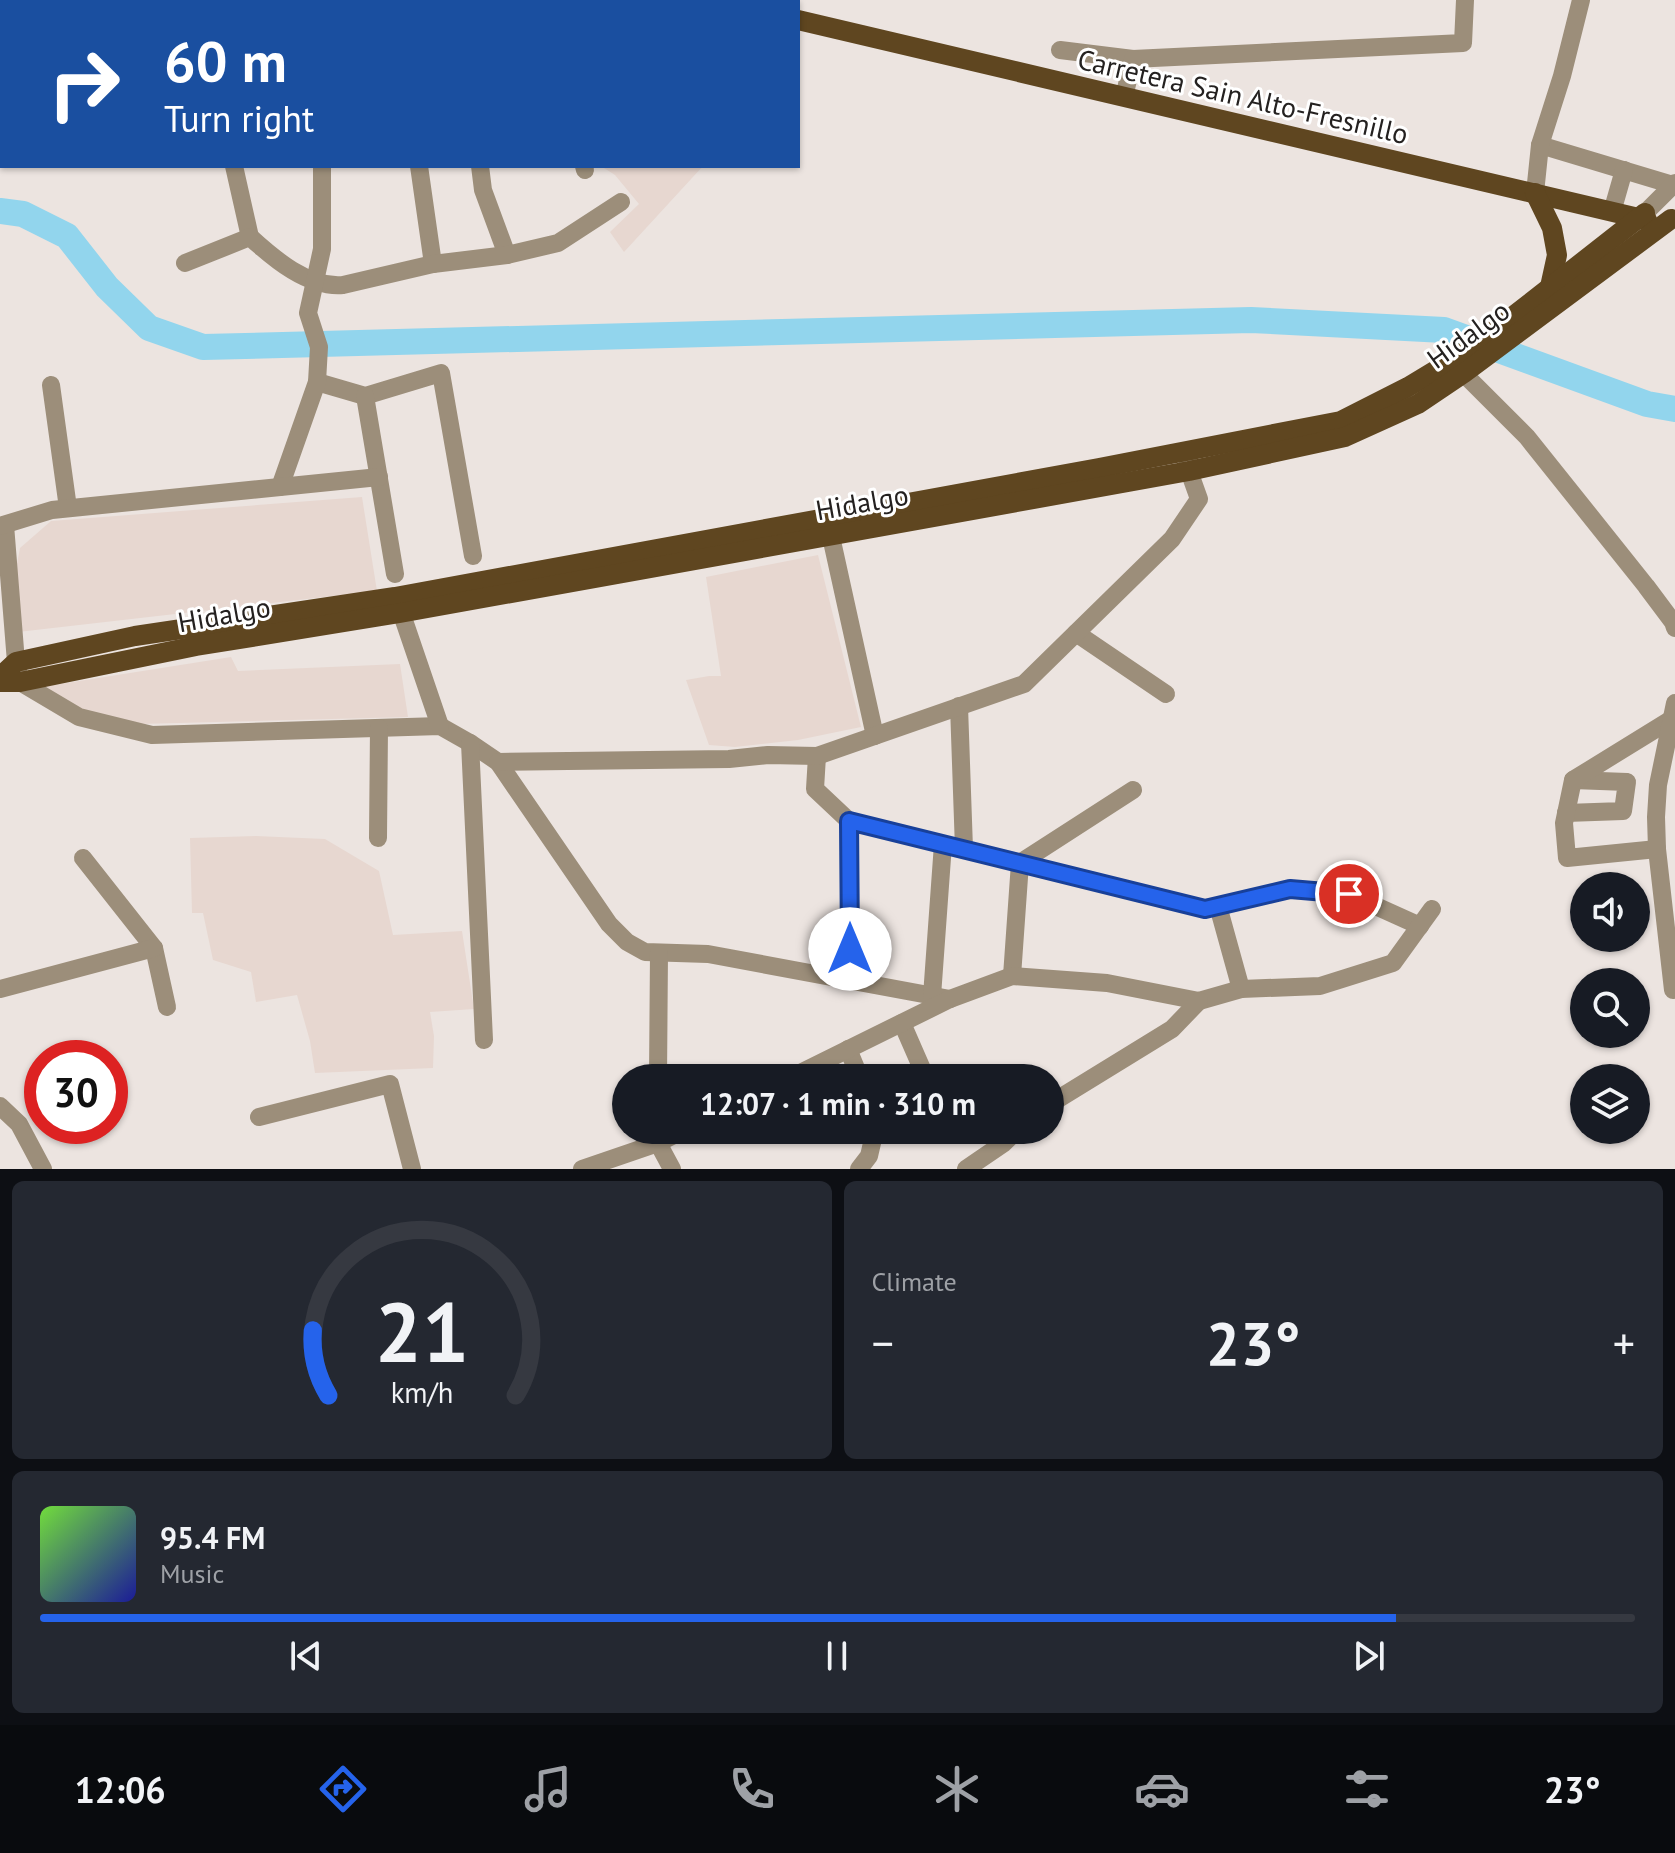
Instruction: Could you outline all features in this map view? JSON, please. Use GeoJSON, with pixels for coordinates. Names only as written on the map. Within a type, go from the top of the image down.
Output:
{"type":"FeatureCollection","features":[{"type":"Feature","properties":{"kind":"main road"},"geometry":{"type":"LineString","coordinates":[[800,14],[1672,222]]}},
{"type":"Feature","properties":{"kind":"main road","name":"Carretera Sain Alto-Fresnillo"},"geometry":{"type":"LineString","coordinates":[[800,20],[1125,94]]}},
{"type":"Feature","properties":{"kind":"main road"},"geometry":{"type":"LineString","coordinates":[[1536,190],[1552,228],[1557,255],[1550,287]]}},
{"type":"Feature","properties":{"kind":"main road","name":"Hidalgo"},"geometry":{"type":"LineString","coordinates":[[1504,333],[1550,287],[1642,215]]}},
{"type":"Feature","properties":{"kind":"main road","name":"Hidalgo"},"geometry":{"type":"LineString","coordinates":[[9,676],[80,670],[398,605],[1188,462],[1341,421],[1462,364],[1672,222]]}},
{"type":"Feature","properties":{"kind":"main road","name":"Hidalgo"},"geometry":{"type":"LineString","coordinates":[[9,676],[76,648],[135,636],[398,605]]}},
{"type":"Feature","properties":{"kind":"main road"},"geometry":{"type":"LineString","coordinates":[[76,648],[80,670]]}},
{"type":"Feature","properties":{"kind":"street"},"geometry":{"type":"LineString","coordinates":[[1060,50],[1133,59],[1463,43],[1465,0]]}},
{"type":"Feature","properties":{"kind":"street"},"geometry":{"type":"LineString","coordinates":[[1536,190],[1540,145],[1581,0]]}},
{"type":"Feature","properties":{"kind":"street"},"geometry":{"type":"LineString","coordinates":[[1125,94],[1133,59]]}},
{"type":"Feature","properties":{"kind":"street"},"geometry":{"type":"LineString","coordinates":[[1540,145],[1674,184]]}},
{"type":"Feature","properties":{"kind":"street"},"geometry":{"type":"LineString","coordinates":[[234,168],[250,237],[289,268],[333,286],[433,264],[507,255],[558,243],[621,202]]}},
{"type":"Feature","properties":{"kind":"street"},"geometry":{"type":"LineString","coordinates":[[280,487],[317,382],[319,347],[308,313],[322,249],[322,168]]}},
{"type":"Feature","properties":{"kind":"street"},"geometry":{"type":"LineString","coordinates":[[419,168],[433,264]]}},
{"type":"Feature","properties":{"kind":"street"},"geometry":{"type":"LineString","coordinates":[[480,168],[483,190],[507,255]]}},
{"type":"Feature","properties":{"kind":"street"},"geometry":{"type":"LineString","coordinates":[[1613,208],[1624,170]]}},
{"type":"Feature","properties":{"kind":"street"},"geometry":{"type":"LineString","coordinates":[[1642,215],[1674,184]]}},
{"type":"Feature","properties":{"kind":"street"},"geometry":{"type":"LineString","coordinates":[[185,263],[250,237]]}},
{"type":"Feature","properties":{"kind":"street"},"geometry":{"type":"LineString","coordinates":[[1462,364],[1527,437],[1646,586],[1675,628]]}},
{"type":"Feature","properties":{"kind":"street"},"geometry":{"type":"LineString","coordinates":[[317,382],[365,396],[441,373],[473,556]]}},
{"type":"Feature","properties":{"kind":"street"},"geometry":{"type":"LineString","coordinates":[[51,385],[68,508]]}},
{"type":"Feature","properties":{"kind":"street"},"geometry":{"type":"LineString","coordinates":[[365,396],[395,574]]}},
{"type":"Feature","properties":{"kind":"street"},"geometry":{"type":"LineString","coordinates":[[498,762],[817,756],[1024,684],[1172,539],[1199,499],[1188,462]]}},
{"type":"Feature","properties":{"kind":"street"},"geometry":{"type":"LineString","coordinates":[[379,477],[52,510],[2,525],[9,676],[79,717],[152,735],[440,726],[498,762],[609,924],[627,942],[645,952],[708,954],[941,998]]}},
{"type":"Feature","properties":{"kind":"street"},"geometry":{"type":"LineString","coordinates":[[829,527],[875,736]]}},
{"type":"Feature","properties":{"kind":"street"},"geometry":{"type":"LineString","coordinates":[[1646,586],[1675,598]]}},
{"type":"Feature","properties":{"kind":"street"},"geometry":{"type":"LineString","coordinates":[[398,605],[440,726]]}},
{"type":"Feature","properties":{"kind":"street"},"geometry":{"type":"LineString","coordinates":[[1076,633],[1166,694]]}},
{"type":"Feature","properties":{"kind":"street"},"geometry":{"type":"LineString","coordinates":[[959,706],[964,849]]}},
{"type":"Feature","properties":{"kind":"street"},"geometry":{"type":"LineString","coordinates":[[1657,849],[1567,858],[1564,823],[1573,780],[1673,711]]}},
{"type":"Feature","properties":{"kind":"street"},"geometry":{"type":"LineString","coordinates":[[1673,711],[1658,785],[1656,817],[1673,990]]}},
{"type":"Feature","properties":{"kind":"street"},"geometry":{"type":"LineString","coordinates":[[378,838],[379,728]]}},
{"type":"Feature","properties":{"kind":"street"},"geometry":{"type":"LineString","coordinates":[[470,743],[484,1040]]}},
{"type":"Feature","properties":{"kind":"street"},"geometry":{"type":"LineString","coordinates":[[817,756],[815,789],[849,821],[1205,909],[1290,889],[1349,894],[1420,926]]}},
{"type":"Feature","properties":{"kind":"street"},"geometry":{"type":"LineString","coordinates":[[1566,813],[1623,811],[1627,782],[1573,780]]}},
{"type":"Feature","properties":{"kind":"street"},"geometry":{"type":"LineString","coordinates":[[1020,863],[1133,790]]}},
{"type":"Feature","properties":{"kind":"street"},"geometry":{"type":"LineString","coordinates":[[849,821],[850,981]]}},
{"type":"Feature","properties":{"kind":"street"},"geometry":{"type":"LineString","coordinates":[[941,998],[943,844]]}},
{"type":"Feature","properties":{"kind":"street"},"geometry":{"type":"LineString","coordinates":[[83,858],[154,948],[167,1007]]}},
{"type":"Feature","properties":{"kind":"street"},"geometry":{"type":"LineString","coordinates":[[1012,976],[1020,863]]}},
{"type":"Feature","properties":{"kind":"street"},"geometry":{"type":"LineString","coordinates":[[1218,906],[1241,989]]}},
{"type":"Feature","properties":{"kind":"street"},"geometry":{"type":"LineString","coordinates":[[818,1064],[902,1023],[941,998],[1012,976],[1107,983],[1199,1001],[1241,989],[1320,986],[1393,963],[1432,909]]}},
{"type":"Feature","properties":{"kind":"street"},"geometry":{"type":"LineString","coordinates":[[0,989],[154,948]]}},
{"type":"Feature","properties":{"kind":"street"},"geometry":{"type":"LineString","coordinates":[[658,1064],[659,953]]}},
{"type":"Feature","properties":{"kind":"street"},"geometry":{"type":"LineString","coordinates":[[1064,1095],[1172,1029],[1199,1001]]}},
{"type":"Feature","properties":{"kind":"street"},"geometry":{"type":"LineString","coordinates":[[902,1023],[920,1064]]}},
{"type":"Feature","properties":{"kind":"street"},"geometry":{"type":"LineString","coordinates":[[848,1049],[854,1064]]}},
{"type":"Feature","properties":{"kind":"street"},"geometry":{"type":"LineString","coordinates":[[259,1117],[390,1084],[412,1169]]}},
{"type":"Feature","properties":{"kind":"street"},"geometry":{"type":"LineString","coordinates":[[0,1106],[19,1124],[43,1169]]}},
{"type":"Feature","properties":{"kind":"street"},"geometry":{"type":"LineString","coordinates":[[582,1169],[641,1144]]}},
{"type":"Feature","properties":{"kind":"street"},"geometry":{"type":"LineString","coordinates":[[661,1144],[672,1169]]}},
{"type":"Feature","properties":{"kind":"street"},"geometry":{"type":"LineString","coordinates":[[859,1169],[869,1156],[872,1144]]}},
{"type":"Feature","properties":{"kind":"street"},"geometry":{"type":"LineString","coordinates":[[966,1169],[1003,1144]]}},
{"type":"Feature","properties":{"kind":"shaded area"},"geometry":{"type":"Polygon","coordinates":[[[604,168],[701,168],[624,252],[610,232],[639,204],[615,175],[604,168]]]}},
{"type":"Feature","properties":{"kind":"shaded area"},"geometry":{"type":"Polygon","coordinates":[[[362,497],[377,591],[18,632],[15,574],[20,548],[51,521],[362,497]]]}},
{"type":"Feature","properties":{"kind":"shaded area"},"geometry":{"type":"Polygon","coordinates":[[[818,555],[861,727],[798,740],[735,747],[709,745],[686,680],[721,676],[706,577],[818,555]]]}},
{"type":"Feature","properties":{"kind":"shaded area"},"geometry":{"type":"Polygon","coordinates":[[[231,657],[238,671],[400,664],[408,717],[140,724],[93,714],[35,688],[231,657]]]}},
{"type":"Feature","properties":{"kind":"shaded area"},"geometry":{"type":"Polygon","coordinates":[[[256,836],[325,839],[379,871],[393,935],[462,931],[474,1009],[430,1012],[434,1036],[433,1068],[315,1073],[297,995],[256,1002],[251,972],[213,960],[203,913],[192,913],[190,838],[256,836]]]}},
{"type":"Feature","properties":{"kind":"waterway"},"geometry":{"type":"LineString","coordinates":[[0,211],[23,214],[67,236],[107,287],[149,328],[203,347],[1251,320],[1444,330],[1647,404],[1675,409]]}},
{"type":"Feature","properties":{"kind":"route"},"geometry":{"type":"LineString","coordinates":[[850,949],[849,821],[1205,909],[1290,889],[1349,894]]}}]}
